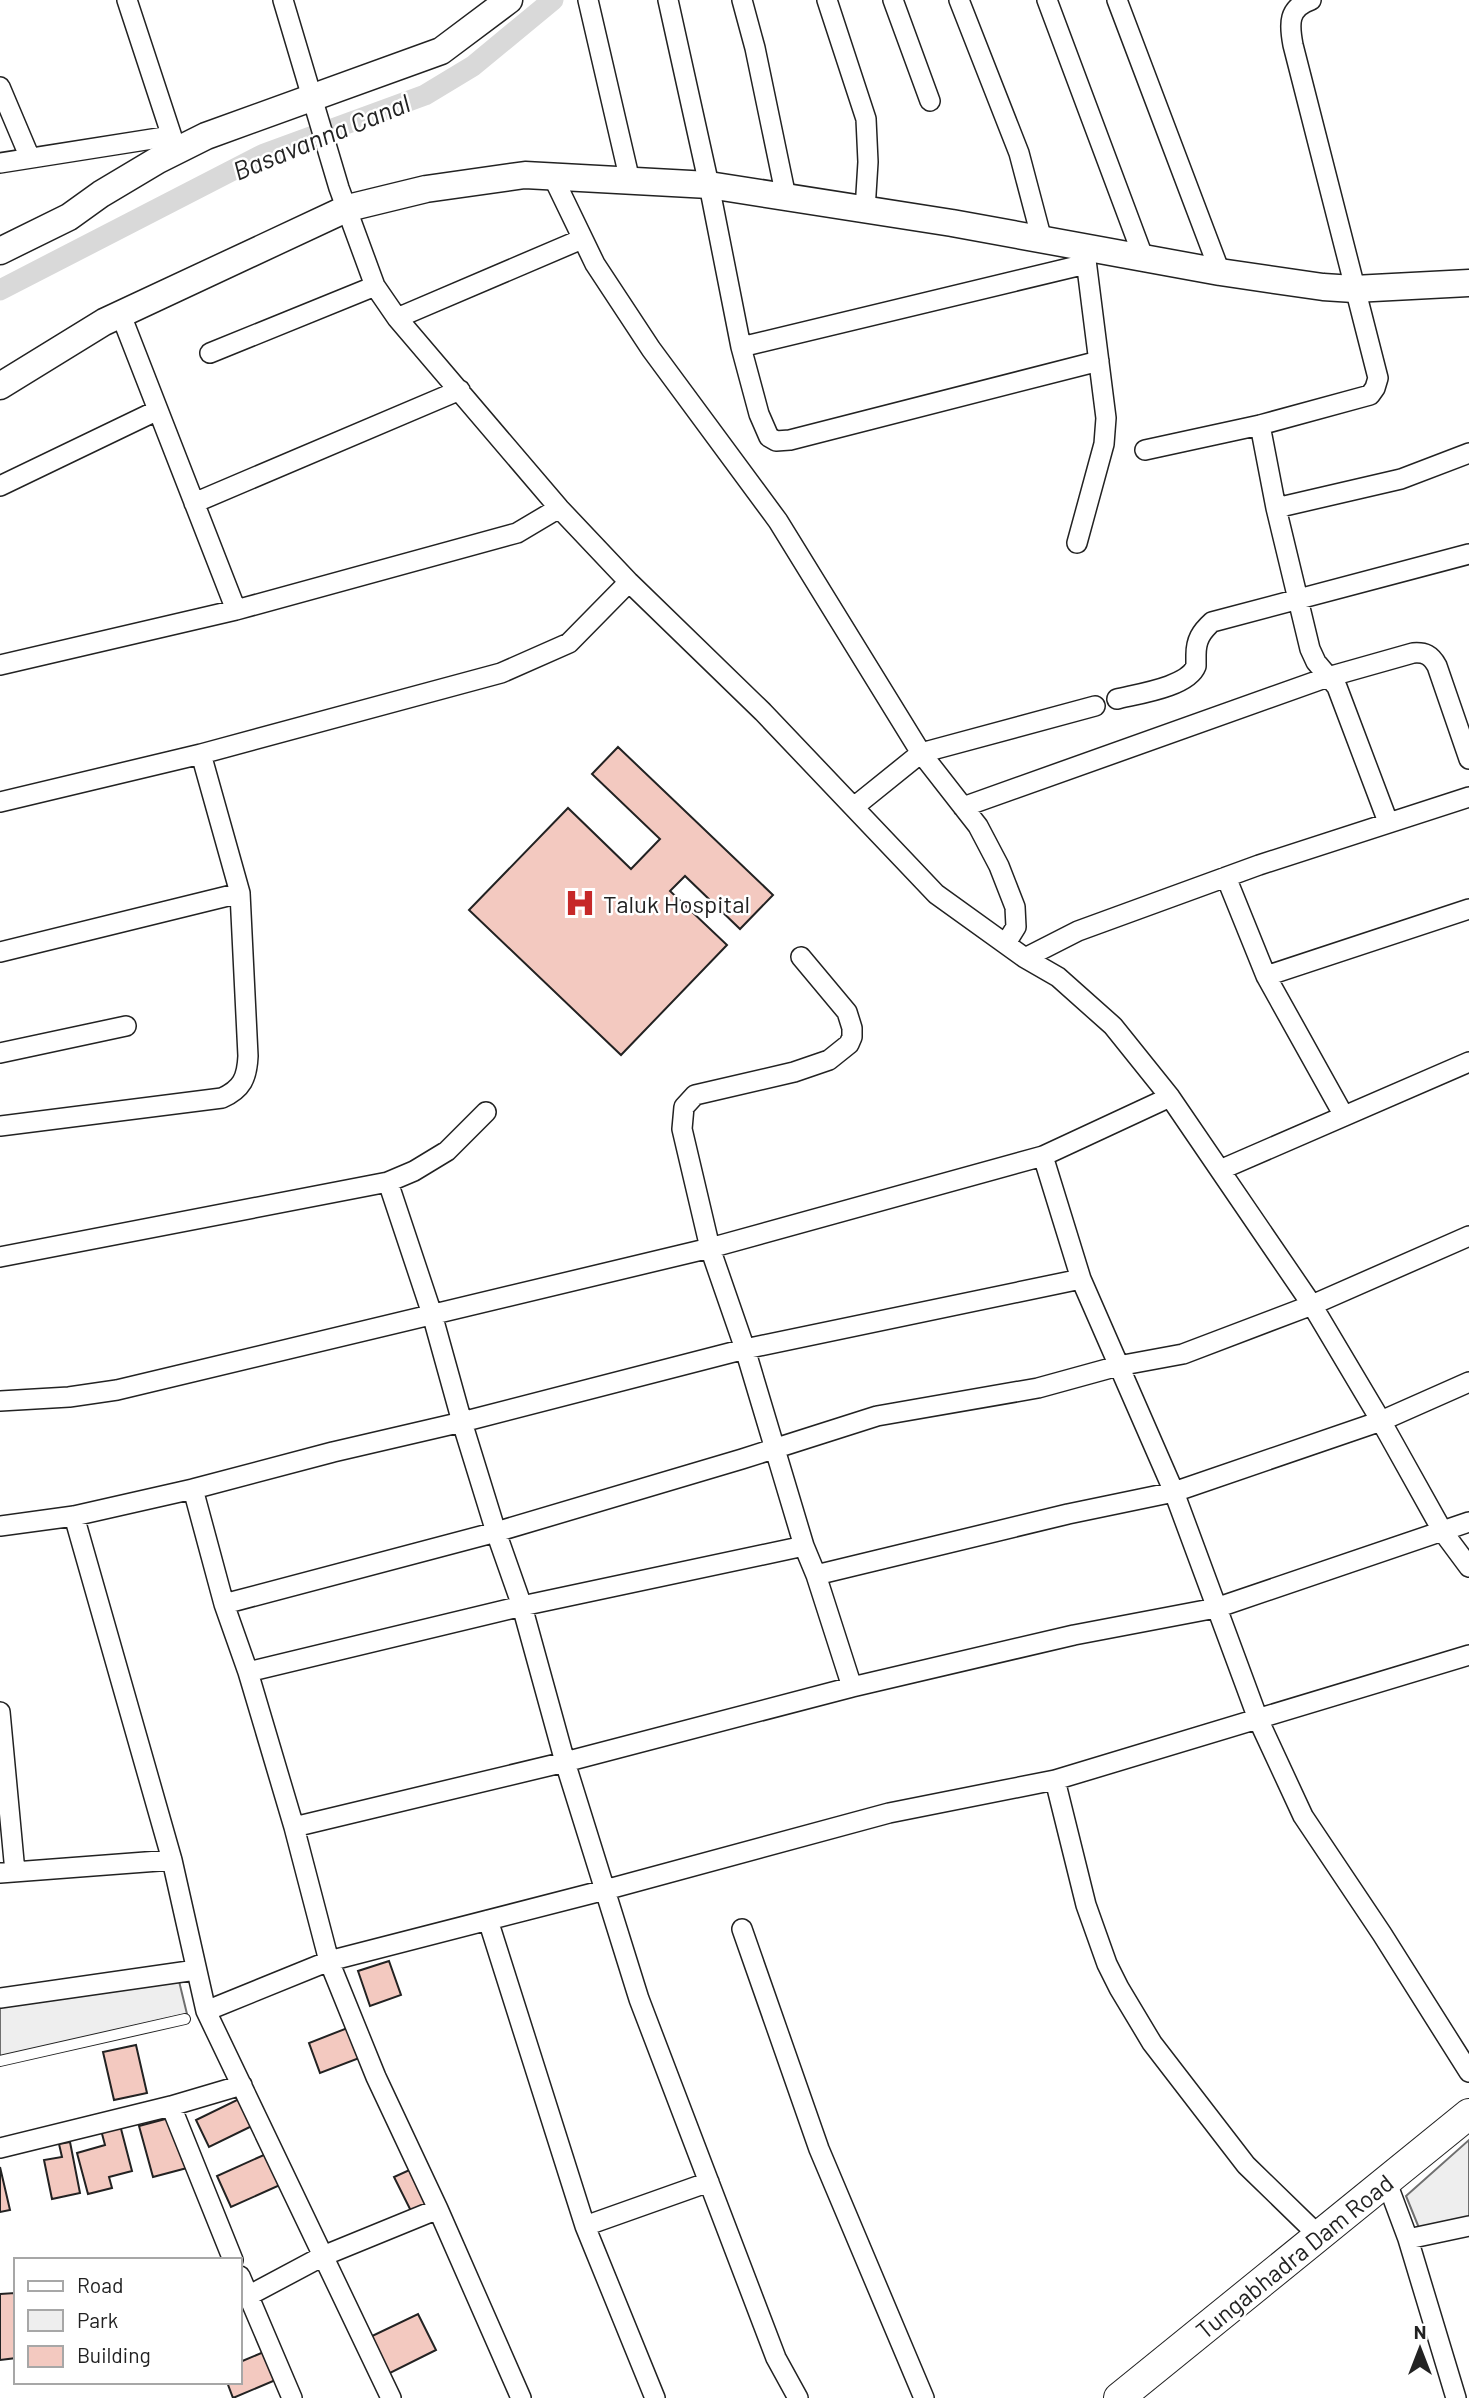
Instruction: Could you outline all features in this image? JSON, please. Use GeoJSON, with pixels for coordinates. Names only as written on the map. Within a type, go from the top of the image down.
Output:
{"type":"FeatureCollection","features":[{"type":"Feature","properties":{"kind":"main road","name":"Tungabhadra Dam Road"},"geometry":{"type":"LineString","coordinates":[[1119,2398],[1469,2114]]}},
{"type":"Feature","properties":{"kind":"street"},"geometry":{"type":"LineString","coordinates":[[127,0],[174,143]]}},
{"type":"Feature","properties":{"kind":"street"},"geometry":{"type":"LineString","coordinates":[[283,0],[343,198],[375,286],[397,318],[559,508],[629,582],[763,712],[936,894],[1025,958],[1058,977],[1113,1027],[1170,1097],[1312,1305],[1443,1532],[1469,1567]]}},
{"type":"Feature","properties":{"kind":"street"},"geometry":{"type":"LineString","coordinates":[[0,163],[174,143],[315,108],[442,51],[509,0]]}},
{"type":"Feature","properties":{"kind":"street"},"geometry":{"type":"LineString","coordinates":[[588,0],[630,181]]}},
{"type":"Feature","properties":{"kind":"street"},"geometry":{"type":"LineString","coordinates":[[668,0],[741,347],[759,414],[769,437],[776,441],[790,440],[1099,361]]}},
{"type":"Feature","properties":{"kind":"street"},"geometry":{"type":"LineString","coordinates":[[742,0],[755,48],[786,197]]}},
{"type":"Feature","properties":{"kind":"street"},"geometry":{"type":"LineString","coordinates":[[827,0],[866,120],[868,162],[865,210]]}},
{"type":"Feature","properties":{"kind":"street"},"geometry":{"type":"LineString","coordinates":[[894,0],[930,101]]}},
{"type":"Feature","properties":{"kind":"street"},"geometry":{"type":"LineString","coordinates":[[960,0],[1019,153],[1042,240]]}},
{"type":"Feature","properties":{"kind":"street"},"geometry":{"type":"LineString","coordinates":[[1047,0],[1144,259]]}},
{"type":"Feature","properties":{"kind":"street"},"geometry":{"type":"LineString","coordinates":[[1117,0],[1220,272]]}},
{"type":"Feature","properties":{"kind":"street"},"geometry":{"type":"LineString","coordinates":[[1145,450],[1259,425],[1370,395],[1375,388],[1378,378],[1290,29],[1293,13],[1305,1]]}},
{"type":"Feature","properties":{"kind":"street"},"geometry":{"type":"LineString","coordinates":[[0,87],[30,158]]}},
{"type":"Feature","properties":{"kind":"street"},"geometry":{"type":"LineString","coordinates":[[0,251],[69,217],[174,143]]}},
{"type":"Feature","properties":{"kind":"street"},"geometry":{"type":"LineString","coordinates":[[0,386],[104,323],[343,198],[526,175],[709,185],[1042,240],[1085,256],[1144,259],[1220,272],[1354,289],[1469,283]]}},
{"type":"Feature","properties":{"kind":"street"},"geometry":{"type":"LineString","coordinates":[[553,177],[595,264],[651,349],[778,521],[921,753],[983,836],[999,866],[1015,907],[1016,927],[1006,943]]}},
{"type":"Feature","properties":{"kind":"street"},"geometry":{"type":"LineString","coordinates":[[397,318],[582,239]]}},
{"type":"Feature","properties":{"kind":"street"},"geometry":{"type":"LineString","coordinates":[[741,347],[1085,256]]}},
{"type":"Feature","properties":{"kind":"street"},"geometry":{"type":"LineString","coordinates":[[1077,543],[1104,444],[1106,418],[1085,256]]}},
{"type":"Feature","properties":{"kind":"street"},"geometry":{"type":"LineString","coordinates":[[210,354],[375,286]]}},
{"type":"Feature","properties":{"kind":"street"},"geometry":{"type":"LineString","coordinates":[[121,315],[236,610]]}},
{"type":"Feature","properties":{"kind":"street"},"geometry":{"type":"LineString","coordinates":[[194,503],[460,390]]}},
{"type":"Feature","properties":{"kind":"street"},"geometry":{"type":"LineString","coordinates":[[0,486],[158,410]]}},
{"type":"Feature","properties":{"kind":"street"},"geometry":{"type":"LineString","coordinates":[[1259,425],[1310,649],[1316,662],[1337,687],[1388,822]]}},
{"type":"Feature","properties":{"kind":"street"},"geometry":{"type":"LineString","coordinates":[[1276,508],[1401,479],[1469,453]]}},
{"type":"Feature","properties":{"kind":"street"},"geometry":{"type":"LineString","coordinates":[[0,665],[236,610],[517,533],[559,508]]}},
{"type":"Feature","properties":{"kind":"street"},"geometry":{"type":"LineString","coordinates":[[1117,699],[1176,684],[1185,679],[1196,666],[1198,639],[1212,622],[1469,554]]}},
{"type":"Feature","properties":{"kind":"street"},"geometry":{"type":"LineString","coordinates":[[0,802],[201,754],[501,673],[569,643],[629,582]]}},
{"type":"Feature","properties":{"kind":"street"},"geometry":{"type":"LineString","coordinates":[[963,807],[1328,677],[1413,653],[1426,654],[1437,666],[1469,759]]}},
{"type":"Feature","properties":{"kind":"street"},"geometry":{"type":"LineString","coordinates":[[854,807],[921,753],[1094,706]]}},
{"type":"Feature","properties":{"kind":"street"},"geometry":{"type":"LineString","coordinates":[[0,1126],[222,1098],[233,1093],[243,1083],[248,1056],[240,893],[201,754]]}},
{"type":"Feature","properties":{"kind":"street"},"geometry":{"type":"LineString","coordinates":[[1025,958],[1078,932],[1226,877],[1469,797]]}},
{"type":"Feature","properties":{"kind":"street"},"geometry":{"type":"LineString","coordinates":[[1226,877],[1266,976],[1345,1116]]}},
{"type":"Feature","properties":{"kind":"street"},"geometry":{"type":"LineString","coordinates":[[0,952],[240,893]]}},
{"type":"Feature","properties":{"kind":"street"},"geometry":{"type":"LineString","coordinates":[[1266,976],[1469,909]]}},
{"type":"Feature","properties":{"kind":"street"},"geometry":{"type":"LineString","coordinates":[[801,957],[847,1012],[852,1037],[841,1052],[829,1060],[794,1072],[695,1095],[684,1107],[682,1129],[710,1248],[745,1349],[804,1546],[852,1687]]}},
{"type":"Feature","properties":{"kind":"street"},"geometry":{"type":"LineString","coordinates":[[0,1053],[126,1026]]}},
{"type":"Feature","properties":{"kind":"street"},"geometry":{"type":"LineString","coordinates":[[1220,1170],[1469,1062]]}},
{"type":"Feature","properties":{"kind":"street"},"geometry":{"type":"LineString","coordinates":[[0,1401],[69,1397],[117,1390],[710,1248],[1043,1156],[1170,1097]]}},
{"type":"Feature","properties":{"kind":"street"},"geometry":{"type":"LineString","coordinates":[[0,1257],[388,1182],[414,1171],[447,1151],[486,1112]]}},
{"type":"Feature","properties":{"kind":"street"},"geometry":{"type":"LineString","coordinates":[[1043,1156],[1081,1279],[1174,1492],[1258,1719],[1303,1816],[1382,1934],[1469,2073]]}},
{"type":"Feature","properties":{"kind":"street"},"geometry":{"type":"LineString","coordinates":[[388,1182],[432,1314],[496,1532],[522,1606],[565,1762],[639,1999],[776,2358],[798,2398]]}},
{"type":"Feature","properties":{"kind":"street"},"geometry":{"type":"LineString","coordinates":[[224,1604],[496,1532],[877,1416],[1038,1388],[1118,1366],[1184,1354],[1312,1305],[1469,1236]]}},
{"type":"Feature","properties":{"kind":"street"},"geometry":{"type":"LineString","coordinates":[[0,1526],[74,1516],[193,1489],[745,1349],[1081,1279]]}},
{"type":"Feature","properties":{"kind":"street"},"geometry":{"type":"LineString","coordinates":[[816,1575],[1068,1514],[1174,1492],[1381,1421],[1469,1382]]}},
{"type":"Feature","properties":{"kind":"street"},"geometry":{"type":"LineString","coordinates":[[193,1489],[224,1604],[248,1672],[294,1827],[329,1961],[376,2077],[438,2209],[521,2398]]}},
{"type":"Feature","properties":{"kind":"street"},"geometry":{"type":"LineString","coordinates":[[74,1516],[172,1860],[206,2011],[391,2398]]}},
{"type":"Feature","properties":{"kind":"street"},"geometry":{"type":"LineString","coordinates":[[294,1827],[565,1762],[852,1687],[1074,1635],[1216,1608],[1469,1522]]}},
{"type":"Feature","properties":{"kind":"street"},"geometry":{"type":"LineString","coordinates":[[248,1672],[522,1606],[804,1546]]}},
{"type":"Feature","properties":{"kind":"street"},"geometry":{"type":"LineString","coordinates":[[206,2011],[329,1961],[889,1813],[1055,1780],[1469,1654]]}},
{"type":"Feature","properties":{"kind":"street"},"geometry":{"type":"LineString","coordinates":[[0,1712],[7,1872],[172,1860]]}},
{"type":"Feature","properties":{"kind":"street"},"geometry":{"type":"LineString","coordinates":[[1055,1780],[1086,1905],[1107,1964],[1119,1988],[1152,2043],[1246,2165],[1318,2235]]}},
{"type":"Feature","properties":{"kind":"street"},"geometry":{"type":"LineString","coordinates":[[488,1920],[585,2226],[655,2398]]}},
{"type":"Feature","properties":{"kind":"street"},"geometry":{"type":"LineString","coordinates":[[742,1929],[819,2149],[923,2398]]}},
{"type":"Feature","properties":{"kind":"street"},"geometry":{"type":"LineString","coordinates":[[0,1998],[196,1970]]}},
{"type":"Feature","properties":{"kind":"street"},"geometry":{"type":"LineString","coordinates":[[0,2148],[171,2106],[242,2085]]}},
{"type":"Feature","properties":{"kind":"street"},"geometry":{"type":"LineString","coordinates":[[171,2106],[232,2258]]}},
{"type":"Feature","properties":{"kind":"street"},"geometry":{"type":"LineString","coordinates":[[1387,2180],[1408,2239],[1456,2398]]}},
{"type":"Feature","properties":{"kind":"street"},"geometry":{"type":"LineString","coordinates":[[585,2226],[709,2182]]}},
{"type":"Feature","properties":{"kind":"street"},"geometry":{"type":"LineString","coordinates":[[248,2296],[323,2256],[438,2209]]}},
{"type":"Feature","properties":{"kind":"street"},"geometry":{"type":"LineString","coordinates":[[1408,2239],[1469,2226]]}},
{"type":"Feature","properties":{"kind":"street"},"geometry":{"type":"LineString","coordinates":[[242,2281],[292,2398]]}},
{"type":"Feature","properties":{"kind":"lane"},"geometry":{"type":"LineString","coordinates":[[0,2062],[185,2019]]}},
{"type":"Feature","properties":{"kind":"green space"},"geometry":{"type":"Polygon","coordinates":[[[178,1977],[187,2014],[0,2057],[0,2000],[178,1977]]]}},
{"type":"Feature","properties":{"kind":"green space"},"geometry":{"type":"Polygon","coordinates":[[[1469,2140],[1469,2217],[1419,2228],[1406,2196],[1469,2140]]]}},
{"type":"Feature","properties":{"kind":"building","name":"Taluk Hospital"},"geometry":{"type":"Polygon","coordinates":[[[618,747],[773,895],[740,929],[685,876],[670,891],[727,945],[621,1055],[469,910],[568,808],[631,869],[660,839],[592,774],[618,747]]]}},
{"type":"Feature","properties":{"kind":"building"},"geometry":{"type":"Polygon","coordinates":[[[389,1961],[401,1995],[370,2006],[358,1971],[389,1961]]]}},
{"type":"Feature","properties":{"kind":"building"},"geometry":{"type":"Polygon","coordinates":[[[350,2027],[362,2057],[320,2073],[309,2043],[350,2027]]]}},
{"type":"Feature","properties":{"kind":"building"},"geometry":{"type":"Polygon","coordinates":[[[136,2045],[147,2093],[114,2100],[103,2052],[136,2045]]]}},
{"type":"Feature","properties":{"kind":"building"},"geometry":{"type":"Polygon","coordinates":[[[241,2098],[254,2125],[209,2147],[196,2120],[241,2098]]]}},
{"type":"Feature","properties":{"kind":"building"},"geometry":{"type":"Polygon","coordinates":[[[173,2117],[187,2168],[153,2177],[139,2126],[173,2117]]]}},
{"type":"Feature","properties":{"kind":"building"},"geometry":{"type":"Polygon","coordinates":[[[120,2125],[132,2171],[109,2177],[112,2188],[88,2194],[77,2153],[105,2145],[101,2130],[120,2125]]]}},
{"type":"Feature","properties":{"kind":"building"},"geometry":{"type":"Polygon","coordinates":[[[70,2142],[80,2193],[52,2199],[44,2160],[62,2157],[59,2144],[70,2142]]]}},
{"type":"Feature","properties":{"kind":"building"},"geometry":{"type":"Polygon","coordinates":[[[266,2154],[280,2185],[231,2207],[217,2176],[266,2154]]]}},
{"type":"Feature","properties":{"kind":"building"},"geometry":{"type":"Polygon","coordinates":[[[0,2167],[10,2210],[0,2212],[0,2167]]]}},
{"type":"Feature","properties":{"kind":"building"},"geometry":{"type":"Polygon","coordinates":[[[416,2167],[433,2201],[411,2211],[394,2177],[416,2167]]]}},
{"type":"Feature","properties":{"kind":"building"},"geometry":{"type":"Polygon","coordinates":[[[14,2293],[14,2358],[0,2360],[0,2294],[14,2293]]]}},
{"type":"Feature","properties":{"kind":"building"},"geometry":{"type":"Polygon","coordinates":[[[418,2314],[436,2350],[388,2374],[370,2337],[418,2314]]]}},
{"type":"Feature","properties":{"kind":"building"},"geometry":{"type":"Polygon","coordinates":[[[266,2351],[278,2379],[233,2398],[228,2384],[242,2384],[242,2361],[266,2351]]]}},
{"type":"Feature","properties":{"kind":"waterway","name":"Basavanna Canal"},"geometry":{"type":"LineString","coordinates":[[0,290],[264,154],[425,95],[473,66],[553,0]]}},
{"type":"Feature","properties":{"kind":"place","name":"Taluk Hospital"},"geometry":{"type":"Point","coordinates":[580,903]}}]}
